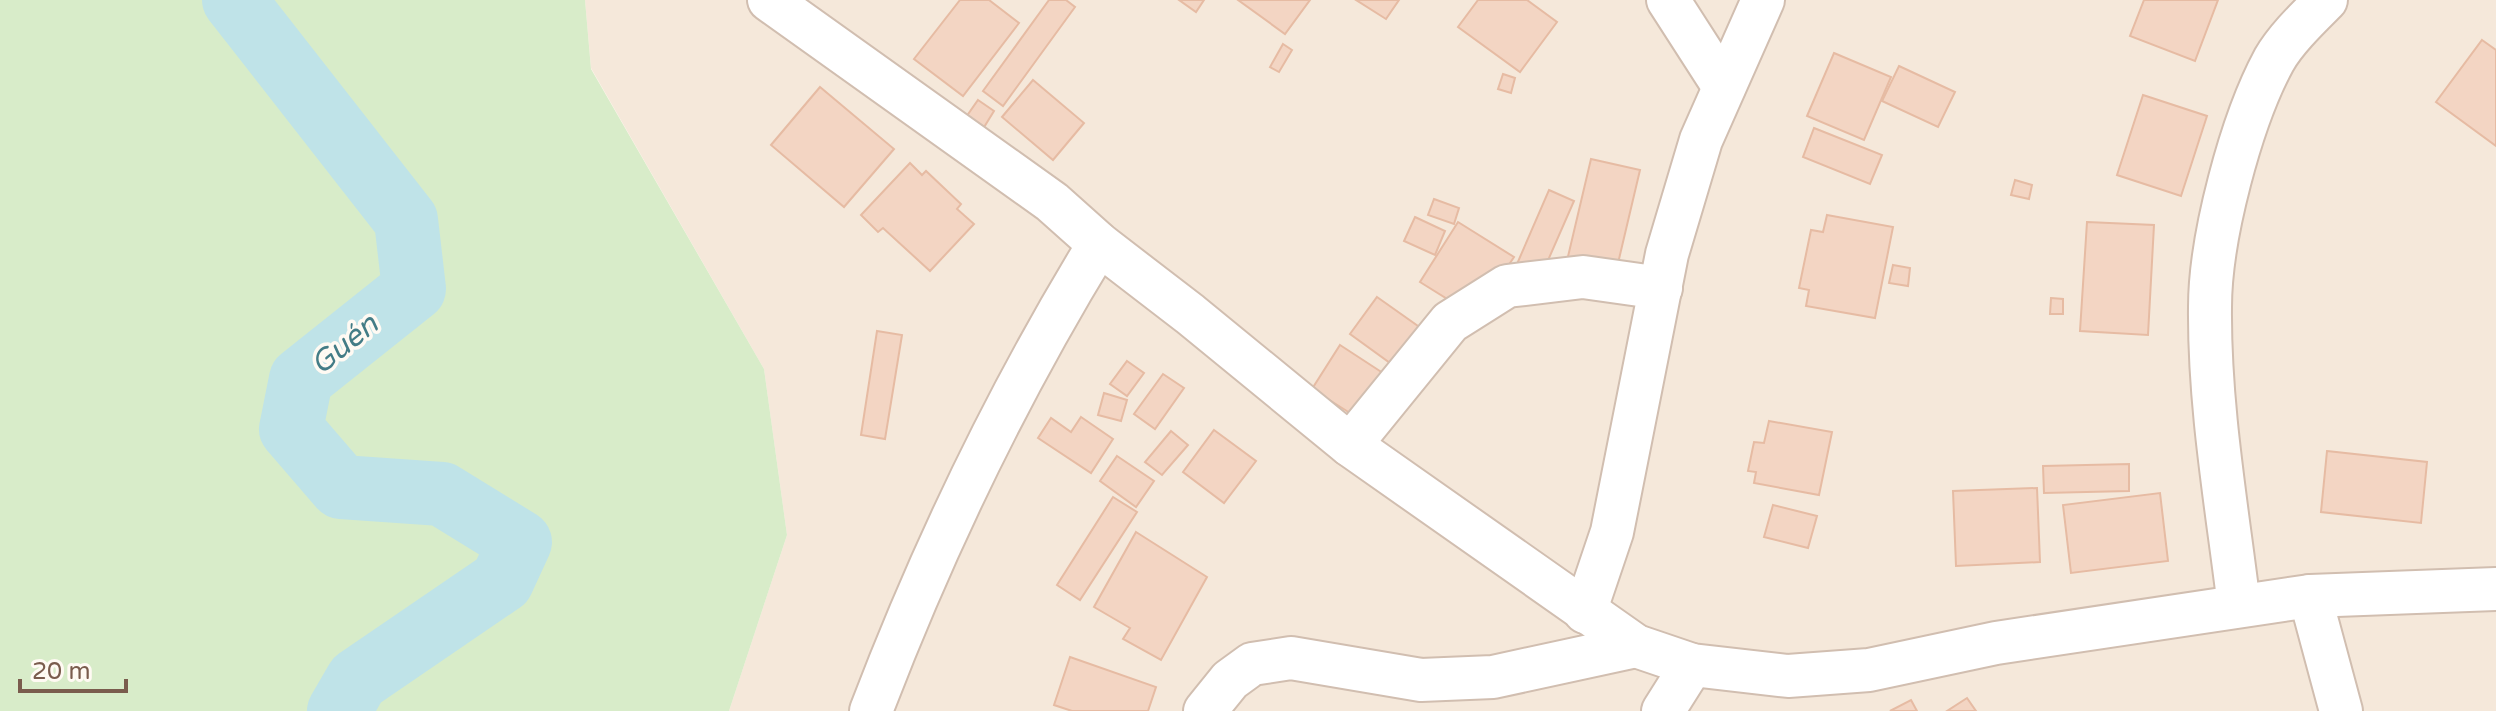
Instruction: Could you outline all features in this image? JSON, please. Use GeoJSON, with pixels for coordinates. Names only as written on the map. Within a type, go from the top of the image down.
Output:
{"type":"FeatureCollection","features":[{"type":"Feature","properties":{"kind":"street"},"geometry":{"type":"LineString","coordinates":[[769,0],[1052,202],[1099,244],[1350,445],[1636,646],[1692,665],[1788,676],[1869,670],[2010,640],[2310,596],[2496,589]]}},
{"type":"Feature","properties":{"kind":"street"},"geometry":{"type":"LineString","coordinates":[[1668,0],[1724,87]]}},
{"type":"Feature","properties":{"kind":"street"},"geometry":{"type":"LineString","coordinates":[[1585,612],[1612,532],[1638,388],[1667,254],[1701,140],[1763,0]]}},
{"type":"Feature","properties":{"kind":"street"},"geometry":{"type":"LineString","coordinates":[[2239,606],[2213,373],[2210,305],[2220,226],[2260,90],[2276,57],[2326,0]]}},
{"type":"Feature","properties":{"kind":"street"},"geometry":{"type":"LineString","coordinates":[[871,711],[946,536],[998,429],[1099,244]]}},
{"type":"Feature","properties":{"kind":"street"},"geometry":{"type":"LineString","coordinates":[[1350,445],[1450,322],[1507,286],[1583,277],[1661,288]]}},
{"type":"Feature","properties":{"kind":"street"},"geometry":{"type":"LineString","coordinates":[[2310,596],[2341,711]]}},
{"type":"Feature","properties":{"kind":"street"},"geometry":{"type":"LineString","coordinates":[[1205,711],[1230,680],[1252,664],[1291,658],[1355,671],[1436,679],[1493,677],[1636,646]]}},
{"type":"Feature","properties":{"kind":"street"},"geometry":{"type":"LineString","coordinates":[[1663,711],[1692,665]]}},
{"type":"Feature","properties":{"kind":"shaded area"},"geometry":{"type":"Polygon","coordinates":[[[585,0],[2496,0],[2496,711],[729,711],[787,535],[764,369],[591,68],[585,0]]]}},
{"type":"Feature","properties":{"kind":"green space"},"geometry":{"type":"Polygon","coordinates":[[[0,0],[585,0],[591,69],[764,369],[787,535],[729,711],[0,711],[0,0]]]}},
{"type":"Feature","properties":{"kind":"building"},"geometry":{"type":"Polygon","coordinates":[[[960,0],[989,0],[1019,23],[963,96],[914,59],[960,0]]]}},
{"type":"Feature","properties":{"kind":"building"},"geometry":{"type":"Polygon","coordinates":[[[1049,0],[1066,0],[1075,7],[1003,106],[983,91],[1049,0]]]}},
{"type":"Feature","properties":{"kind":"building"},"geometry":{"type":"Polygon","coordinates":[[[1179,0],[1204,0],[1196,12],[1179,0]]]}},
{"type":"Feature","properties":{"kind":"building"},"geometry":{"type":"Polygon","coordinates":[[[1238,0],[1310,0],[1285,34],[1238,0]]]}},
{"type":"Feature","properties":{"kind":"building"},"geometry":{"type":"Polygon","coordinates":[[[1356,0],[1399,0],[1386,19],[1356,0]]]}},
{"type":"Feature","properties":{"kind":"building"},"geometry":{"type":"Polygon","coordinates":[[[1478,0],[1527,0],[1557,22],[1520,72],[1458,27],[1478,0]]]}},
{"type":"Feature","properties":{"kind":"building"},"geometry":{"type":"Polygon","coordinates":[[[2144,0],[2218,0],[2195,61],[2130,36],[2144,0]]]}},
{"type":"Feature","properties":{"kind":"building"},"geometry":{"type":"Polygon","coordinates":[[[2482,40],[2496,50],[2496,146],[2436,102],[2482,40]]]}},
{"type":"Feature","properties":{"kind":"building"},"geometry":{"type":"Polygon","coordinates":[[[1283,44],[1292,50],[1279,72],[1270,67],[1283,44]]]}},
{"type":"Feature","properties":{"kind":"building"},"geometry":{"type":"Polygon","coordinates":[[[1834,53],[1891,77],[1864,140],[1807,116],[1834,53]]]}},
{"type":"Feature","properties":{"kind":"building"},"geometry":{"type":"Polygon","coordinates":[[[1899,66],[1955,92],[1938,127],[1882,101],[1899,66]]]}},
{"type":"Feature","properties":{"kind":"building"},"geometry":{"type":"Polygon","coordinates":[[[1503,74],[1515,78],[1511,93],[1498,89],[1503,74]]]}},
{"type":"Feature","properties":{"kind":"building"},"geometry":{"type":"Polygon","coordinates":[[[1033,80],[1084,123],[1053,160],[1002,117],[1033,80]]]}},
{"type":"Feature","properties":{"kind":"building"},"geometry":{"type":"Polygon","coordinates":[[[820,87],[894,149],[844,207],[771,145],[820,87]]]}},
{"type":"Feature","properties":{"kind":"building"},"geometry":{"type":"Polygon","coordinates":[[[2143,95],[2207,116],[2181,196],[2117,175],[2143,95]]]}},
{"type":"Feature","properties":{"kind":"building"},"geometry":{"type":"Polygon","coordinates":[[[978,100],[994,111],[981,132],[964,120],[978,100]]]}},
{"type":"Feature","properties":{"kind":"building"},"geometry":{"type":"Polygon","coordinates":[[[1814,128],[1882,155],[1870,184],[1803,157],[1814,128]]]}},
{"type":"Feature","properties":{"kind":"building"},"geometry":{"type":"Polygon","coordinates":[[[1591,159],[1640,170],[1615,276],[1566,265],[1591,159]]]}},
{"type":"Feature","properties":{"kind":"building"},"geometry":{"type":"Polygon","coordinates":[[[910,163],[922,175],[926,171],[961,204],[957,209],[974,224],[930,271],[883,228],[878,232],[861,215],[910,163]]]}},
{"type":"Feature","properties":{"kind":"building"},"geometry":{"type":"Polygon","coordinates":[[[2015,180],[2032,185],[2029,199],[2011,195],[2015,180]]]}},
{"type":"Feature","properties":{"kind":"building"},"geometry":{"type":"Polygon","coordinates":[[[1549,190],[1574,201],[1542,274],[1517,264],[1549,190]]]}},
{"type":"Feature","properties":{"kind":"building"},"geometry":{"type":"Polygon","coordinates":[[[1434,199],[1459,208],[1454,224],[1428,215],[1434,199]]]}},
{"type":"Feature","properties":{"kind":"building"},"geometry":{"type":"Polygon","coordinates":[[[1827,215],[1893,227],[1875,318],[1806,306],[1809,290],[1799,288],[1811,230],[1823,232],[1827,215]]]}},
{"type":"Feature","properties":{"kind":"building"},"geometry":{"type":"Polygon","coordinates":[[[1415,217],[1445,231],[1435,255],[1404,241],[1415,217]]]}},
{"type":"Feature","properties":{"kind":"building"},"geometry":{"type":"Polygon","coordinates":[[[1458,222],[1514,257],[1500,278],[1457,305],[1420,282],[1458,222]]]}},
{"type":"Feature","properties":{"kind":"building"},"geometry":{"type":"Polygon","coordinates":[[[2087,222],[2154,225],[2148,335],[2080,331],[2087,222]]]}},
{"type":"Feature","properties":{"kind":"building"},"geometry":{"type":"Polygon","coordinates":[[[1893,265],[1910,268],[1908,286],[1889,283],[1893,265]]]}},
{"type":"Feature","properties":{"kind":"building"},"geometry":{"type":"Polygon","coordinates":[[[1377,297],[1425,331],[1397,368],[1350,334],[1377,297]]]}},
{"type":"Feature","properties":{"kind":"building"},"geometry":{"type":"Polygon","coordinates":[[[2051,298],[2063,299],[2063,314],[2050,314],[2051,298]]]}},
{"type":"Feature","properties":{"kind":"building"},"geometry":{"type":"Polygon","coordinates":[[[877,331],[902,335],[885,439],[861,435],[877,331]]]}},
{"type":"Feature","properties":{"kind":"building"},"geometry":{"type":"Polygon","coordinates":[[[1340,345],[1389,377],[1361,420],[1312,389],[1340,345]]]}},
{"type":"Feature","properties":{"kind":"building"},"geometry":{"type":"Polygon","coordinates":[[[1127,361],[1144,373],[1127,396],[1110,384],[1127,361]]]}},
{"type":"Feature","properties":{"kind":"building"},"geometry":{"type":"Polygon","coordinates":[[[1163,374],[1184,388],[1155,429],[1134,414],[1163,374]]]}},
{"type":"Feature","properties":{"kind":"building"},"geometry":{"type":"Polygon","coordinates":[[[1104,393],[1127,400],[1121,421],[1098,415],[1104,393]]]}},
{"type":"Feature","properties":{"kind":"building"},"geometry":{"type":"Polygon","coordinates":[[[1081,417],[1113,439],[1091,473],[1038,438],[1051,418],[1071,432],[1081,417]]]}},
{"type":"Feature","properties":{"kind":"building"},"geometry":{"type":"Polygon","coordinates":[[[1769,421],[1832,432],[1819,495],[1754,483],[1756,472],[1748,471],[1754,442],[1764,443],[1769,421]]]}},
{"type":"Feature","properties":{"kind":"building"},"geometry":{"type":"Polygon","coordinates":[[[1214,430],[1256,461],[1224,503],[1183,472],[1214,430]]]}},
{"type":"Feature","properties":{"kind":"building"},"geometry":{"type":"Polygon","coordinates":[[[1171,431],[1188,445],[1162,475],[1145,462],[1171,431]]]}},
{"type":"Feature","properties":{"kind":"building"},"geometry":{"type":"Polygon","coordinates":[[[2327,451],[2427,462],[2421,523],[2321,512],[2327,451]]]}},
{"type":"Feature","properties":{"kind":"building"},"geometry":{"type":"Polygon","coordinates":[[[1117,456],[1154,481],[1136,507],[1100,481],[1117,456]]]}},
{"type":"Feature","properties":{"kind":"building"},"geometry":{"type":"Polygon","coordinates":[[[2129,464],[2129,491],[2044,493],[2043,466],[2129,464]]]}},
{"type":"Feature","properties":{"kind":"building"},"geometry":{"type":"Polygon","coordinates":[[[2037,488],[2040,562],[1956,566],[1953,491],[2037,488]]]}},
{"type":"Feature","properties":{"kind":"building"},"geometry":{"type":"Polygon","coordinates":[[[2160,493],[2168,561],[2071,573],[2063,505],[2160,493]]]}},
{"type":"Feature","properties":{"kind":"building"},"geometry":{"type":"Polygon","coordinates":[[[1113,497],[1137,512],[1080,600],[1057,585],[1113,497]]]}},
{"type":"Feature","properties":{"kind":"building"},"geometry":{"type":"Polygon","coordinates":[[[1773,505],[1817,516],[1808,548],[1764,537],[1773,505]]]}},
{"type":"Feature","properties":{"kind":"building"},"geometry":{"type":"Polygon","coordinates":[[[1136,532],[1207,577],[1161,660],[1123,639],[1130,628],[1094,607],[1136,532]]]}},
{"type":"Feature","properties":{"kind":"building"},"geometry":{"type":"Polygon","coordinates":[[[1070,657],[1156,687],[1148,711],[1072,711],[1054,705],[1070,657]]]}},
{"type":"Feature","properties":{"kind":"building"},"geometry":{"type":"Polygon","coordinates":[[[1967,698],[1976,711],[1947,711],[1967,698]]]}},
{"type":"Feature","properties":{"kind":"building"},"geometry":{"type":"Polygon","coordinates":[[[1911,700],[1917,711],[1890,711],[1911,700]]]}},
{"type":"Feature","properties":{"kind":"waterway","name":"Guén"},"geometry":{"type":"LineString","coordinates":[[234,0],[406,220],[414,289],[301,379],[291,429],[341,487],[442,494],[520,542],[502,581],[357,680],[339,711]]}}]}
